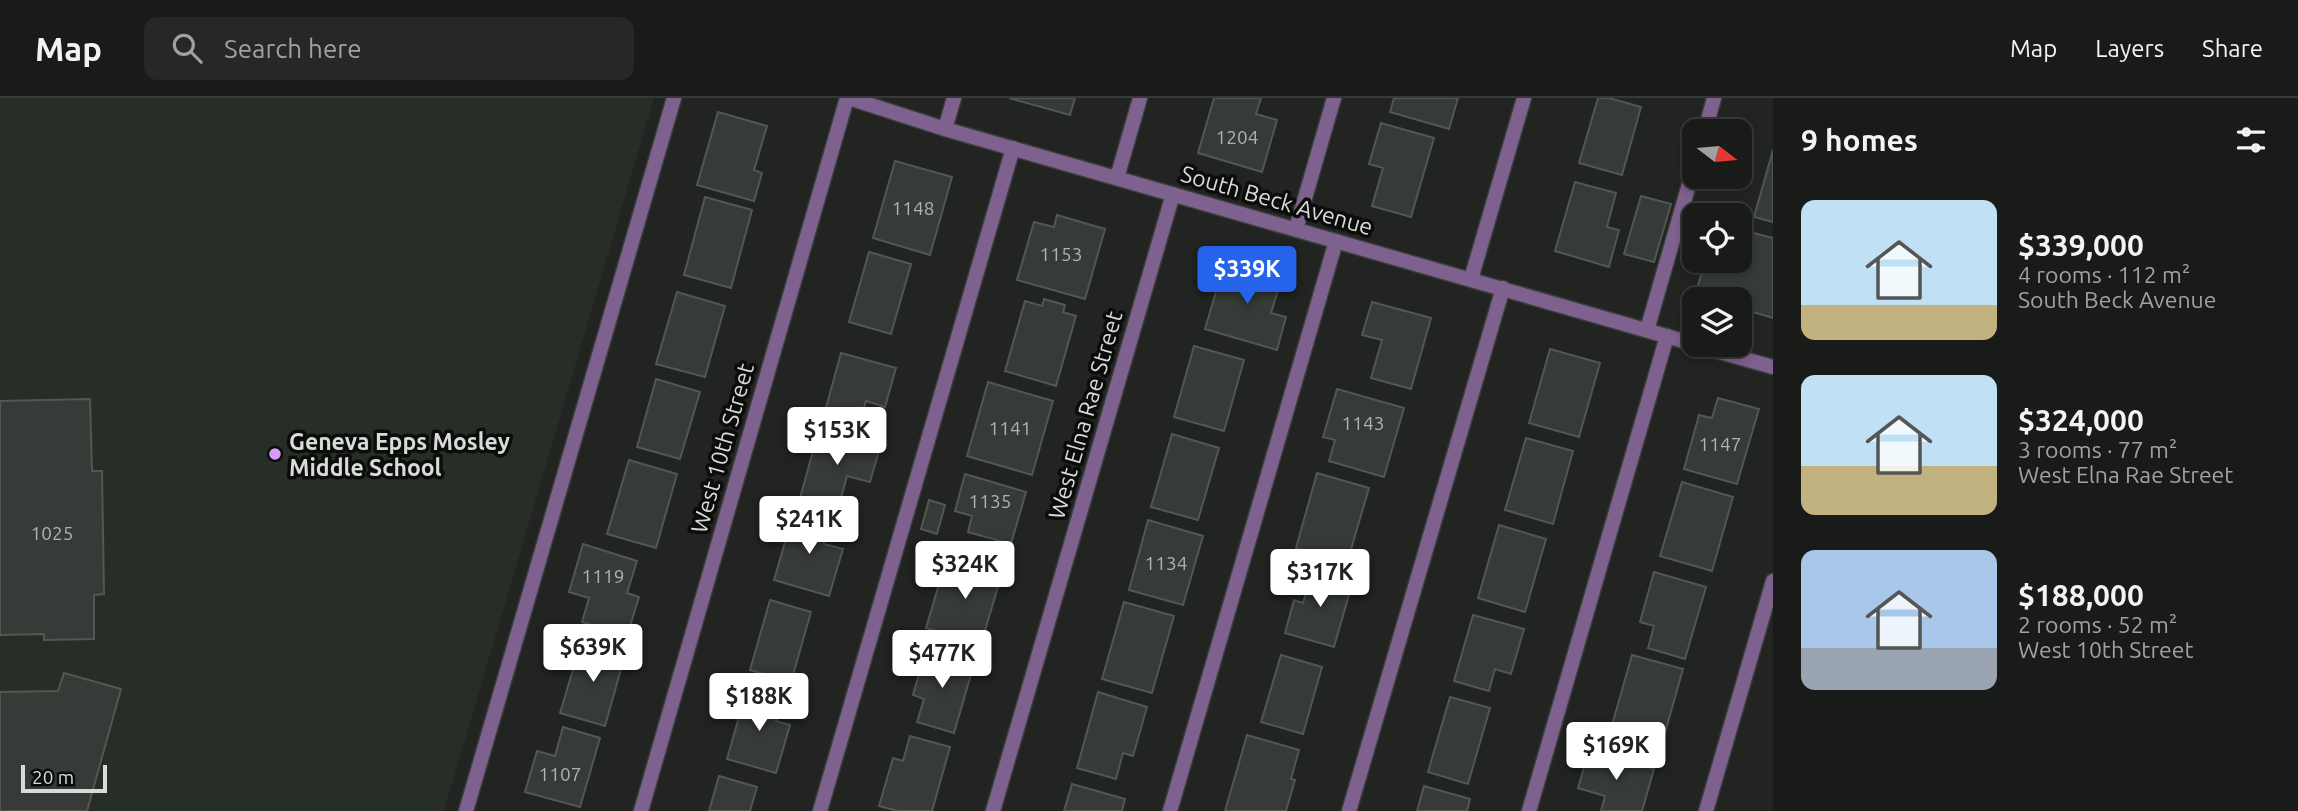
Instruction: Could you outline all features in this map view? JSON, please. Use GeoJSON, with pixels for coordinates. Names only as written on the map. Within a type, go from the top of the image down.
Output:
{"type":"FeatureCollection","features":[{"type":"Feature","properties":{"kind":"street"},"geometry":{"type":"LineString","coordinates":[[466,811],[674,98]]}},
{"type":"Feature","properties":{"kind":"street","name":"South Beck Avenue"},"geometry":{"type":"LineString","coordinates":[[848,98],[945,129],[1682,341]]}},
{"type":"Feature","properties":{"kind":"street","name":"West 10th Street"},"geometry":{"type":"LineString","coordinates":[[641,811],[848,98]]}},
{"type":"Feature","properties":{"kind":"street"},"geometry":{"type":"LineString","coordinates":[[945,129],[954,98]]}},
{"type":"Feature","properties":{"kind":"street"},"geometry":{"type":"LineString","coordinates":[[1117,178],[1140,98]]}},
{"type":"Feature","properties":{"kind":"street"},"geometry":{"type":"LineString","coordinates":[[1296,229],[1334,98]]}},
{"type":"Feature","properties":{"kind":"street"},"geometry":{"type":"LineString","coordinates":[[1471,279],[1524,98]]}},
{"type":"Feature","properties":{"kind":"street"},"geometry":{"type":"LineString","coordinates":[[1708,119],[1714,98]]}},
{"type":"Feature","properties":{"kind":"street"},"geometry":{"type":"LineString","coordinates":[[820,811],[1013,148]]}},
{"type":"Feature","properties":{"kind":"street"},"geometry":{"type":"LineString","coordinates":[[1647,330],[1688,189]]}},
{"type":"Feature","properties":{"kind":"street","name":"West Elna Rae Street"},"geometry":{"type":"LineString","coordinates":[[993,811],[1173,194]]}},
{"type":"Feature","properties":{"kind":"street"},"geometry":{"type":"LineString","coordinates":[[1170,811],[1336,241]]}},
{"type":"Feature","properties":{"kind":"street"},"geometry":{"type":"LineString","coordinates":[[1349,811],[1503,288]]}},
{"type":"Feature","properties":{"kind":"street"},"geometry":{"type":"LineString","coordinates":[[1529,811],[1667,336]]}},
{"type":"Feature","properties":{"kind":"street","name":"South Beck Avenue"},"geometry":{"type":"LineString","coordinates":[[1738,357],[1773,367]]}},
{"type":"Feature","properties":{"kind":"street"},"geometry":{"type":"LineString","coordinates":[[1706,811],[1773,581]]}},
{"type":"Feature","properties":{"kind":"shaded area","name":"Geneva Epps Mosley Middle School"},"geometry":{"type":"Polygon","coordinates":[[[0,98],[654,98],[444,811],[0,811],[0,98]]]}},
{"type":"Feature","properties":{"kind":"building"},"geometry":{"type":"Polygon","coordinates":[[[1009,98],[1075,98],[1070,115],[1009,98]]]}},
{"type":"Feature","properties":{"kind":"building"},"geometry":{"type":"Polygon","coordinates":[[[1214,98],[1261,98],[1256,114],[1277,120],[1262,172],[1198,153],[1214,98]]]}},
{"type":"Feature","properties":{"kind":"building"},"geometry":{"type":"Polygon","coordinates":[[[1394,98],[1458,98],[1449,129],[1390,112],[1394,98]]]}},
{"type":"Feature","properties":{"kind":"building"},"geometry":{"type":"Polygon","coordinates":[[[1598,98],[1609,98],[1641,107],[1622,175],[1579,163],[1598,98]]]}},
{"type":"Feature","properties":{"kind":"building"},"geometry":{"type":"Polygon","coordinates":[[[718,112],[767,126],[754,170],[762,173],[754,201],[697,185],[718,112]]]}},
{"type":"Feature","properties":{"kind":"building"},"geometry":{"type":"Polygon","coordinates":[[[1381,123],[1434,138],[1411,217],[1372,206],[1383,168],[1369,164],[1381,123]]]}},
{"type":"Feature","properties":{"kind":"building"},"geometry":{"type":"Polygon","coordinates":[[[1773,150],[1773,222],[1754,217],[1773,150]]]}},
{"type":"Feature","properties":{"kind":"building"},"geometry":{"type":"Polygon","coordinates":[[[895,161],[952,177],[930,255],[873,238],[895,161]]]}},
{"type":"Feature","properties":{"kind":"building"},"geometry":{"type":"Polygon","coordinates":[[[1575,182],[1616,193],[1607,227],[1619,230],[1609,267],[1555,251],[1575,182]]]}},
{"type":"Feature","properties":{"kind":"building"},"geometry":{"type":"Polygon","coordinates":[[[1641,196],[1671,204],[1654,262],[1624,254],[1641,196]]]}},
{"type":"Feature","properties":{"kind":"building"},"geometry":{"type":"Polygon","coordinates":[[[705,197],[752,210],[731,288],[684,275],[705,197]]]}},
{"type":"Feature","properties":{"kind":"building"},"geometry":{"type":"Polygon","coordinates":[[[1057,215],[1105,229],[1085,299],[1017,280],[1034,222],[1054,227],[1057,215]]]}},
{"type":"Feature","properties":{"kind":"building"},"geometry":{"type":"Polygon","coordinates":[[[1752,233],[1773,238],[1773,318],[1752,312],[1752,287],[1698,287],[1702,273],[1752,273],[1752,233]]]}},
{"type":"Feature","properties":{"kind":"building"},"geometry":{"type":"Polygon","coordinates":[[[869,252],[911,264],[891,334],[849,322],[869,252]]]}},
{"type":"Feature","properties":{"kind":"building"},"geometry":{"type":"Polygon","coordinates":[[[1225,261],[1282,277],[1271,313],[1286,317],[1277,350],[1205,329],[1225,261]]]}},
{"type":"Feature","properties":{"kind":"building"},"geometry":{"type":"Polygon","coordinates":[[[677,292],[725,306],[705,377],[656,364],[677,292]]]}},
{"type":"Feature","properties":{"kind":"building"},"geometry":{"type":"Polygon","coordinates":[[[1044,299],[1065,305],[1063,312],[1076,316],[1056,386],[1005,371],[1025,301],[1042,306],[1044,299]]]}},
{"type":"Feature","properties":{"kind":"building"},"geometry":{"type":"Polygon","coordinates":[[[1372,302],[1431,318],[1411,389],[1371,378],[1382,340],[1362,335],[1372,302]]]}},
{"type":"Feature","properties":{"kind":"building"},"geometry":{"type":"Polygon","coordinates":[[[1194,346],[1244,360],[1224,431],[1174,417],[1194,346]]]}},
{"type":"Feature","properties":{"kind":"building"},"geometry":{"type":"Polygon","coordinates":[[[1550,349],[1600,363],[1579,437],[1529,423],[1550,349]]]}},
{"type":"Feature","properties":{"kind":"building"},"geometry":{"type":"Polygon","coordinates":[[[841,353],[896,368],[885,407],[866,401],[859,425],[824,415],[841,353]]]}},
{"type":"Feature","properties":{"kind":"building"},"geometry":{"type":"Polygon","coordinates":[[[656,379],[700,392],[680,459],[637,447],[656,379]]]}},
{"type":"Feature","properties":{"kind":"building"},"geometry":{"type":"Polygon","coordinates":[[[988,382],[1053,401],[1032,475],[967,456],[988,382]]]}},
{"type":"Feature","properties":{"kind":"building"},"geometry":{"type":"Polygon","coordinates":[[[1337,389],[1404,408],[1384,477],[1329,461],[1335,440],[1323,437],[1337,389]]]}},
{"type":"Feature","properties":{"kind":"building"},"geometry":{"type":"Polygon","coordinates":[[[1718,398],[1759,409],[1737,484],[1684,469],[1699,415],[1712,418],[1718,398]]]}},
{"type":"Feature","properties":{"kind":"building"},"geometry":{"type":"Polygon","coordinates":[[[90,399],[92,471],[102,471],[104,594],[94,595],[94,639],[44,640],[44,634],[0,635],[0,401],[90,399]]]}},
{"type":"Feature","properties":{"kind":"building"},"geometry":{"type":"Polygon","coordinates":[[[819,429],[880,447],[870,482],[847,476],[838,509],[800,498],[819,429]]]}},
{"type":"Feature","properties":{"kind":"building"},"geometry":{"type":"Polygon","coordinates":[[[1172,434],[1219,448],[1198,520],[1151,507],[1172,434]]]}},
{"type":"Feature","properties":{"kind":"building"},"geometry":{"type":"Polygon","coordinates":[[[1526,438],[1573,451],[1553,524],[1505,510],[1526,438]]]}},
{"type":"Feature","properties":{"kind":"building"},"geometry":{"type":"Polygon","coordinates":[[[629,460],[677,474],[656,548],[607,534],[629,460]]]}},
{"type":"Feature","properties":{"kind":"building"},"geometry":{"type":"Polygon","coordinates":[[[1317,473],[1369,488],[1347,563],[1296,548],[1317,473]]]}},
{"type":"Feature","properties":{"kind":"building"},"geometry":{"type":"Polygon","coordinates":[[[965,474],[1026,492],[1011,544],[968,532],[972,516],[955,511],[965,474]]]}},
{"type":"Feature","properties":{"kind":"building"},"geometry":{"type":"Polygon","coordinates":[[[1682,482],[1733,497],[1712,571],[1660,556],[1682,482]]]}},
{"type":"Feature","properties":{"kind":"building"},"geometry":{"type":"Polygon","coordinates":[[[929,500],[945,505],[937,534],[921,529],[929,500]]]}},
{"type":"Feature","properties":{"kind":"building"},"geometry":{"type":"Polygon","coordinates":[[[794,511],[831,521],[824,544],[843,549],[829,596],[774,580],[794,511]]]}},
{"type":"Feature","properties":{"kind":"building"},"geometry":{"type":"Polygon","coordinates":[[[1148,520],[1203,536],[1183,605],[1129,590],[1148,520]]]}},
{"type":"Feature","properties":{"kind":"building"},"geometry":{"type":"Polygon","coordinates":[[[1499,525],[1546,539],[1525,612],[1478,598],[1499,525]]]}},
{"type":"Feature","properties":{"kind":"building"},"geometry":{"type":"Polygon","coordinates":[[[583,544],[637,561],[627,593],[639,597],[627,636],[582,622],[589,598],[569,592],[583,544]]]}},
{"type":"Feature","properties":{"kind":"building"},"geometry":{"type":"Polygon","coordinates":[[[962,558],[1003,570],[981,644],[926,628],[942,574],[956,578],[962,558]]]}},
{"type":"Feature","properties":{"kind":"building"},"geometry":{"type":"Polygon","coordinates":[[[1313,570],[1353,581],[1334,647],[1285,633],[1294,600],[1303,603],[1313,570]]]}},
{"type":"Feature","properties":{"kind":"building"},"geometry":{"type":"Polygon","coordinates":[[[1654,572],[1706,587],[1685,659],[1648,648],[1654,626],[1640,622],[1654,572]]]}},
{"type":"Feature","properties":{"kind":"building"},"geometry":{"type":"Polygon","coordinates":[[[770,600],[811,612],[791,682],[750,670],[770,600]]]}},
{"type":"Feature","properties":{"kind":"building"},"geometry":{"type":"Polygon","coordinates":[[[1124,602],[1174,616],[1152,693],[1102,679],[1124,602]]]}},
{"type":"Feature","properties":{"kind":"building"},"geometry":{"type":"Polygon","coordinates":[[[1473,615],[1524,629],[1511,674],[1495,669],[1489,691],[1454,681],[1473,615]]]}},
{"type":"Feature","properties":{"kind":"building"},"geometry":{"type":"Polygon","coordinates":[[[581,643],[625,655],[605,726],[560,713],[581,643]]]}},
{"type":"Feature","properties":{"kind":"building"},"geometry":{"type":"Polygon","coordinates":[[[926,650],[974,664],[954,733],[917,722],[924,699],[913,695],[926,650]]]}},
{"type":"Feature","properties":{"kind":"building"},"geometry":{"type":"Polygon","coordinates":[[[1281,655],[1322,667],[1303,734],[1261,722],[1281,655]]]}},
{"type":"Feature","properties":{"kind":"building"},"geometry":{"type":"Polygon","coordinates":[[[1632,655],[1683,669],[1661,747],[1610,732],[1632,655]]]}},
{"type":"Feature","properties":{"kind":"building"},"geometry":{"type":"Polygon","coordinates":[[[64,673],[121,689],[87,811],[0,811],[0,692],[58,691],[64,673]]]}},
{"type":"Feature","properties":{"kind":"building"},"geometry":{"type":"Polygon","coordinates":[[[747,689],[782,699],[776,721],[790,725],[776,773],[727,759],[747,689]]]}},
{"type":"Feature","properties":{"kind":"building"},"geometry":{"type":"Polygon","coordinates":[[[1098,692],[1147,707],[1133,756],[1123,753],[1116,779],[1077,768],[1098,692]]]}},
{"type":"Feature","properties":{"kind":"building"},"geometry":{"type":"Polygon","coordinates":[[[1450,697],[1490,708],[1468,784],[1428,772],[1450,697]]]}},
{"type":"Feature","properties":{"kind":"building"},"geometry":{"type":"Polygon","coordinates":[[[563,727],[600,738],[580,807],[525,792],[537,751],[555,756],[563,727]]]}},
{"type":"Feature","properties":{"kind":"building"},"geometry":{"type":"Polygon","coordinates":[[[1247,735],[1299,750],[1291,779],[1295,780],[1286,811],[1225,811],[1247,735]]]}},
{"type":"Feature","properties":{"kind":"building"},"geometry":{"type":"Polygon","coordinates":[[[910,736],[950,747],[932,811],[898,811],[879,806],[893,758],[903,761],[910,736]]]}},
{"type":"Feature","properties":{"kind":"building"},"geometry":{"type":"Polygon","coordinates":[[[1589,750],[1654,769],[1642,811],[1601,811],[1605,796],[1578,788],[1589,750]]]}},
{"type":"Feature","properties":{"kind":"building"},"geometry":{"type":"Polygon","coordinates":[[[719,776],[757,787],[750,811],[709,811],[719,776]]]}},
{"type":"Feature","properties":{"kind":"building"},"geometry":{"type":"Polygon","coordinates":[[[1072,784],[1125,799],[1122,811],[1064,811],[1072,784]]]}},
{"type":"Feature","properties":{"kind":"building"},"geometry":{"type":"Polygon","coordinates":[[[1424,786],[1470,799],[1467,811],[1417,811],[1424,786]]]}},
{"type":"Feature","properties":{"kind":"place","name":"Geneva Epps Mosley Middle School"},"geometry":{"type":"Point","coordinates":[275,454]}}]}
